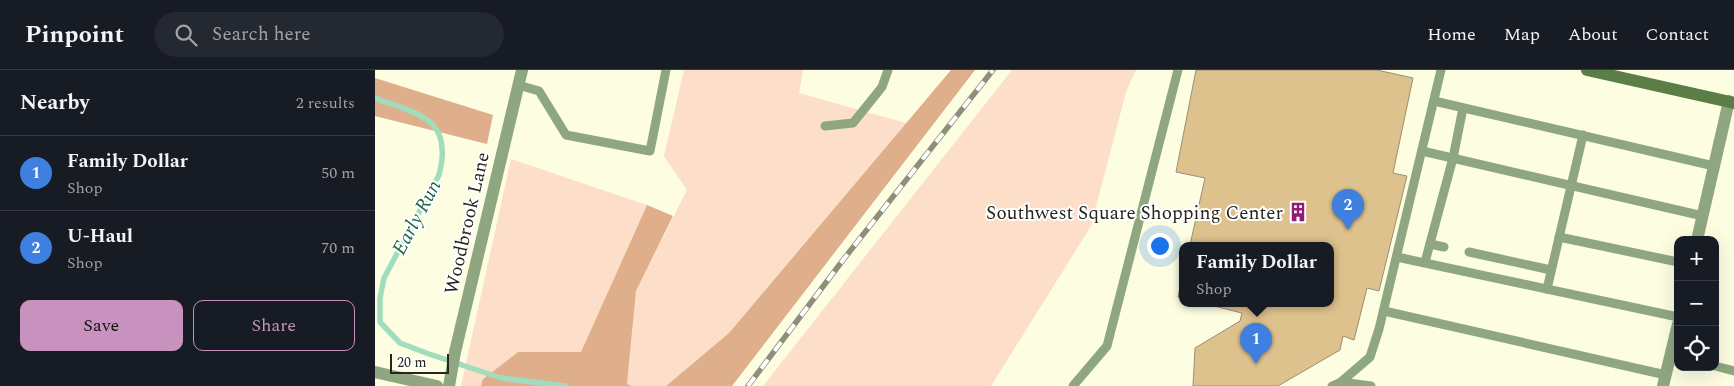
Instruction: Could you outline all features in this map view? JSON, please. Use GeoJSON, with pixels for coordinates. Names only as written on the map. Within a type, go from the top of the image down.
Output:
{"type":"FeatureCollection","features":[{"type":"Feature","properties":{"kind":"street","name":"Woodbrook Lane"},"geometry":{"type":"LineString","coordinates":[[449,386],[455,352],[522,70]]}},
{"type":"Feature","properties":{"kind":"street"},"geometry":{"type":"LineString","coordinates":[[1587,70],[1731,102],[1698,236]]}},
{"type":"Feature","properties":{"kind":"street"},"geometry":{"type":"LineString","coordinates":[[1664,380],[1674,356]]}},
{"type":"Feature","properties":{"kind":"street"},"geometry":{"type":"LineString","coordinates":[[375,372],[437,386]]}},
{"type":"Feature","properties":{"kind":"lane"},"geometry":{"type":"LineString","coordinates":[[518,85],[539,91],[566,134],[650,151],[666,70]]}},
{"type":"Feature","properties":{"kind":"lane"},"geometry":{"type":"LineString","coordinates":[[825,126],[853,122],[882,87],[888,70]]}},
{"type":"Feature","properties":{"kind":"lane"},"geometry":{"type":"LineString","coordinates":[[1073,386],[1107,346],[1178,70]]}},
{"type":"Feature","properties":{"kind":"lane"},"geometry":{"type":"LineString","coordinates":[[1336,384],[1370,357],[1384,311],[1441,70]]}},
{"type":"Feature","properties":{"kind":"lane"},"geometry":{"type":"LineString","coordinates":[[1434,101],[1714,166]]}},
{"type":"Feature","properties":{"kind":"lane"},"geometry":{"type":"LineString","coordinates":[[1425,262],[1453,158],[1463,108]]}},
{"type":"Feature","properties":{"kind":"lane"},"geometry":{"type":"LineString","coordinates":[[1547,289],[1583,136]]}},
{"type":"Feature","properties":{"kind":"lane"},"geometry":{"type":"LineString","coordinates":[[1422,151],[1703,216]]}},
{"type":"Feature","properties":{"kind":"lane"},"geometry":{"type":"LineString","coordinates":[[1559,237],[1674,261]]}},
{"type":"Feature","properties":{"kind":"lane"},"geometry":{"type":"LineString","coordinates":[[1429,244],[1444,247]]}},
{"type":"Feature","properties":{"kind":"lane"},"geometry":{"type":"LineString","coordinates":[[1469,252],[1551,270]]}},
{"type":"Feature","properties":{"kind":"lane"},"geometry":{"type":"LineString","coordinates":[[1397,257],[1674,316]]}},
{"type":"Feature","properties":{"kind":"lane"},"geometry":{"type":"LineString","coordinates":[[1384,311],[1664,380]]}},
{"type":"Feature","properties":{"kind":"lane"},"geometry":{"type":"LineString","coordinates":[[1719,367],[1734,371]]}},
{"type":"Feature","properties":{"kind":"lane"},"geometry":{"type":"LineString","coordinates":[[1336,384],[1371,386]]}},
{"type":"Feature","properties":{"kind":"shaded area"},"geometry":{"type":"Polygon","coordinates":[[[684,70],[803,70],[799,93],[906,123],[729,333],[666,386],[632,386],[627,384],[636,291],[687,190],[664,156],[684,70]]]}},
{"type":"Feature","properties":{"kind":"shaded area"},"geometry":{"type":"Polygon","coordinates":[[[951,70],[975,70],[732,386],[666,386],[729,333],[951,70]]]}},
{"type":"Feature","properties":{"kind":"shaded area"},"geometry":{"type":"Polygon","coordinates":[[[1012,70],[1136,70],[1126,92],[1091,226],[991,386],[763,386],[1012,70]]]}},
{"type":"Feature","properties":{"kind":"shaded area"},"geometry":{"type":"Polygon","coordinates":[[[375,78],[493,115],[487,144],[375,116],[375,78]]]}},
{"type":"Feature","properties":{"kind":"shaded area"},"geometry":{"type":"Polygon","coordinates":[[[511,159],[647,205],[581,352],[518,352],[483,379],[481,386],[461,386],[511,159]]]}},
{"type":"Feature","properties":{"kind":"shaded area"},"geometry":{"type":"Polygon","coordinates":[[[647,205],[673,216],[636,291],[627,384],[632,386],[481,386],[483,379],[518,352],[581,352],[647,205]]]}},
{"type":"Feature","properties":{"kind":"building","name":"Southwest Square Shopping Center"},"geometry":{"type":"Polygon","coordinates":[[[1196,70],[1377,70],[1413,78],[1393,173],[1407,176],[1379,291],[1367,288],[1354,340],[1343,336],[1340,350],[1278,386],[1193,386],[1195,348],[1240,321],[1242,313],[1218,307],[1334,307],[1334,242],[1191,242],[1205,178],[1176,172],[1196,70]]]}},
{"type":"Feature","properties":{"kind":"waterway","name":"Early Run"},"geometry":{"type":"LineString","coordinates":[[375,98],[418,114],[429,121],[437,130],[441,141],[442,156],[439,175],[384,278],[380,298],[380,322],[400,343],[429,354],[501,378],[566,386]]}},
{"type":"Feature","properties":{"kind":"railway"},"geometry":{"type":"LineString","coordinates":[[748,386],[843,260],[993,70]]}},
{"type":"Feature","properties":{"kind":"place","name":"Southwest Square Shopping Center"},"geometry":{"type":"Point","coordinates":[1298,212]}},
{"type":"Feature","properties":{"kind":"place","name":"U-Haul"},"geometry":{"type":"Point","coordinates":[1348,230]}},
{"type":"Feature","properties":{"kind":"place","name":"Family Dollar"},"geometry":{"type":"Point","coordinates":[1256,364]}}]}
